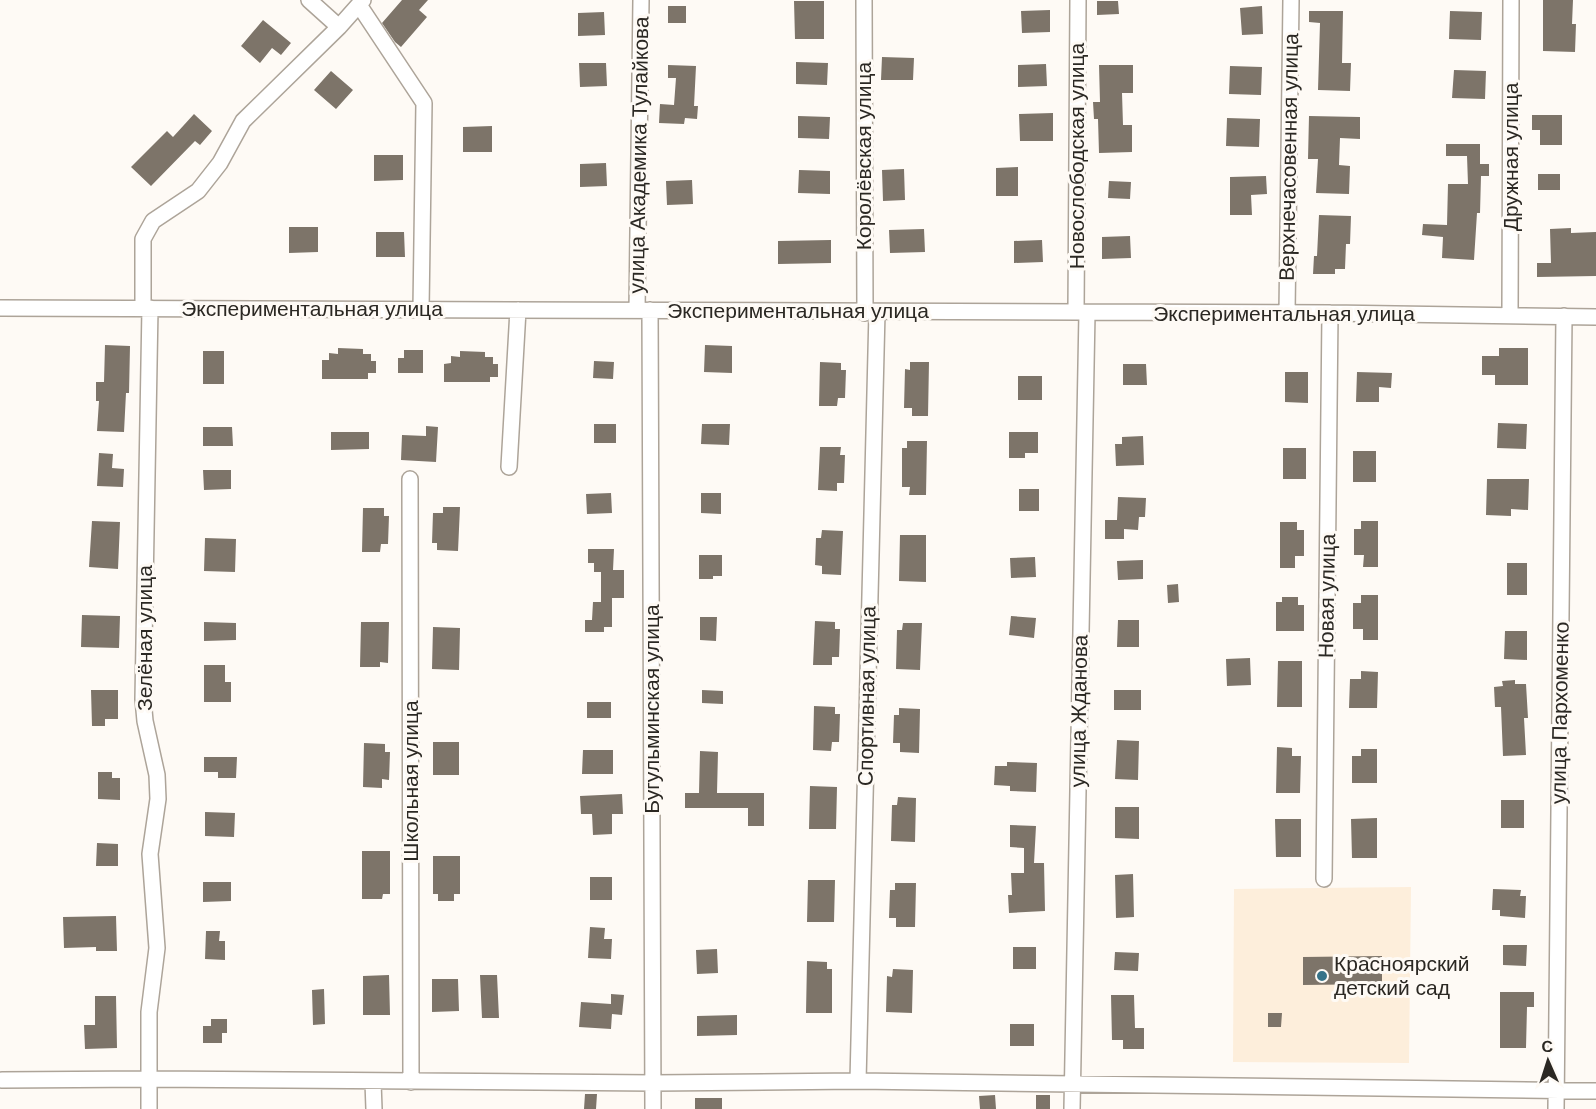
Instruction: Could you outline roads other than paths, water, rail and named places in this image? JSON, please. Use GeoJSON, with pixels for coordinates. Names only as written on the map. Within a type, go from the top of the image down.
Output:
{"type":"FeatureCollection","features":[{"type":"Feature","properties":{"kind":"street"},"geometry":{"type":"LineString","coordinates":[[309,0],[339,27]]}},
{"type":"Feature","properties":{"kind":"street","name":"улица Академика Тулайкова"},"geometry":{"type":"LineString","coordinates":[[641,0],[643,310]]}},
{"type":"Feature","properties":{"kind":"street","name":"Королёвская улица"},"geometry":{"type":"LineString","coordinates":[[864,0],[871,312]]}},
{"type":"Feature","properties":{"kind":"street","name":"Новослободская улица"},"geometry":{"type":"LineString","coordinates":[[1078,0],[1082,313]]}},
{"type":"Feature","properties":{"kind":"street","name":"Верхнечасовенная улица"},"geometry":{"type":"LineString","coordinates":[[1287,313],[1291,0]]}},
{"type":"Feature","properties":{"kind":"street","name":"Дружная улица"},"geometry":{"type":"LineString","coordinates":[[1510,315],[1511,0]]}},
{"type":"Feature","properties":{"kind":"street"},"geometry":{"type":"LineString","coordinates":[[146,308],[143,239],[153,221],[198,191],[220,163],[243,121],[339,27],[361,2],[424,103],[421,309]]}},
{"type":"Feature","properties":{"kind":"street","name":"Экспериментальная улица"},"geometry":{"type":"LineString","coordinates":[[0,308],[1330,313],[1596,317]]}},
{"type":"Feature","properties":{"kind":"street","name":"Зелёная улица"},"geometry":{"type":"LineString","coordinates":[[146,308],[143,699],[145,721],[157,775],[158,799],[150,854],[157,948],[149,1012],[149,1109]]}},
{"type":"Feature","properties":{"kind":"street"},"geometry":{"type":"LineString","coordinates":[[509,467],[518,310]]}},
{"type":"Feature","properties":{"kind":"street","name":"Бугульминская улица"},"geometry":{"type":"LineString","coordinates":[[643,310],[653,1109]]}},
{"type":"Feature","properties":{"kind":"street","name":"Спортивная улица"},"geometry":{"type":"LineString","coordinates":[[858,1081],[871,312]]}},
{"type":"Feature","properties":{"kind":"street","name":"улица Жданова"},"geometry":{"type":"LineString","coordinates":[[1072,1109],[1082,313]]}},
{"type":"Feature","properties":{"kind":"street","name":"Новая улица"},"geometry":{"type":"LineString","coordinates":[[1324,879],[1330,313]]}},
{"type":"Feature","properties":{"kind":"street","name":"улица Пархоменко"},"geometry":{"type":"LineString","coordinates":[[1556,1109],[1564,316]]}},
{"type":"Feature","properties":{"kind":"street","name":"Школьная улица"},"geometry":{"type":"LineString","coordinates":[[410,479],[411,1082]]}},
{"type":"Feature","properties":{"kind":"street"},"geometry":{"type":"LineString","coordinates":[[2,1080],[654,1083],[858,1081],[1596,1091]]}},
{"type":"Feature","properties":{"kind":"street"},"geometry":{"type":"LineString","coordinates":[[373,1082],[374,1109]]}},
{"type":"Feature","properties":{"kind":"place","name":"Красноярский детский сад"},"geometry":{"type":"Point","coordinates":[1322,976]}}]}
